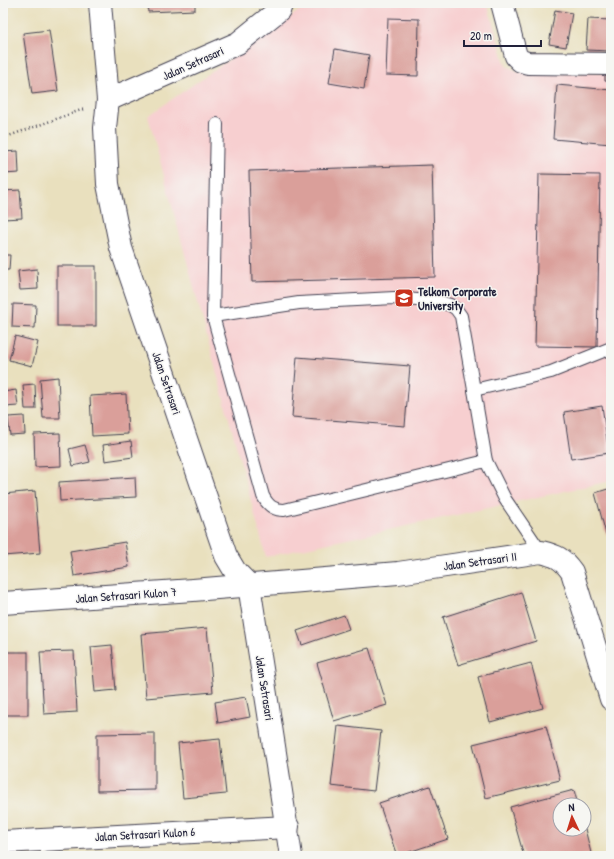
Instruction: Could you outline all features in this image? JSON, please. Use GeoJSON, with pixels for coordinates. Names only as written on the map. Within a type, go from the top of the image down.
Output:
{"type":"FeatureCollection","features":[{"type":"Feature","properties":{"kind":"street"},"geometry":{"type":"LineString","coordinates":[[100,3],[108,100]]}},
{"type":"Feature","properties":{"kind":"street","name":"Jalan Setrasari"},"geometry":{"type":"LineString","coordinates":[[282,3],[279,10],[238,43],[108,100],[105,128],[108,184],[120,248],[226,556],[235,571],[249,586],[292,856]]}},
{"type":"Feature","properties":{"kind":"street"},"geometry":{"type":"LineString","coordinates":[[502,3],[516,56],[521,61],[528,63],[611,64]]}},
{"type":"Feature","properties":{"kind":"street","name":"Jalan Setrasari II"},"geometry":{"type":"LineString","coordinates":[[249,586],[398,573],[541,552],[558,557],[566,563],[572,572],[611,699]]}},
{"type":"Feature","properties":{"kind":"street","name":"Jalan Setrasari Kulon 7"},"geometry":{"type":"LineString","coordinates":[[3,603],[249,586]]}},
{"type":"Feature","properties":{"kind":"street","name":"Jalan Setrasari Kulon 6"},"geometry":{"type":"LineString","coordinates":[[3,842],[288,827]]}},
{"type":"Feature","properties":{"kind":"lane"},"geometry":{"type":"LineString","coordinates":[[217,124],[213,316],[263,496],[266,502],[277,510],[284,510],[486,461]]}},
{"type":"Feature","properties":{"kind":"lane"},"geometry":{"type":"LineString","coordinates":[[213,316],[299,303],[394,298],[440,302],[450,305],[456,309],[461,316],[486,461],[505,499],[541,552]]}},
{"type":"Feature","properties":{"kind":"lane"},"geometry":{"type":"LineString","coordinates":[[474,390],[552,372],[611,348]]}},
{"type":"Feature","properties":{"kind":"path"},"geometry":{"type":"LineString","coordinates":[[3,138],[108,100]]}},
{"type":"Feature","properties":{"kind":"shaded area","name":"Telkom Corporate University"},"geometry":{"type":"Polygon","coordinates":[[[310,3],[487,3],[506,66],[520,72],[611,73],[611,481],[266,557],[148,116],[310,3]]]}},
{"type":"Feature","properties":{"kind":"building"},"geometry":{"type":"Polygon","coordinates":[[[147,3],[195,3],[195,10],[148,12],[147,3]]]}},
{"type":"Feature","properties":{"kind":"building"},"geometry":{"type":"Polygon","coordinates":[[[596,3],[611,3],[611,6],[596,6],[596,3]]]}},
{"type":"Feature","properties":{"kind":"building"},"geometry":{"type":"Polygon","coordinates":[[[555,10],[572,13],[566,47],[549,44],[555,10]]]}},
{"type":"Feature","properties":{"kind":"building"},"geometry":{"type":"Polygon","coordinates":[[[388,18],[419,19],[418,76],[386,75],[388,18]]]}},
{"type":"Feature","properties":{"kind":"building"},"geometry":{"type":"Polygon","coordinates":[[[588,19],[611,20],[611,51],[586,50],[588,19]]]}},
{"type":"Feature","properties":{"kind":"building"},"geometry":{"type":"Polygon","coordinates":[[[49,30],[58,91],[32,94],[23,33],[49,30]]]}},
{"type":"Feature","properties":{"kind":"building"},"geometry":{"type":"Polygon","coordinates":[[[335,49],[369,55],[364,89],[329,83],[335,49]]]}},
{"type":"Feature","properties":{"kind":"building"},"geometry":{"type":"Polygon","coordinates":[[[605,70],[611,70],[611,82],[605,81],[605,70]]]}},
{"type":"Feature","properties":{"kind":"building"},"geometry":{"type":"Polygon","coordinates":[[[557,85],[611,90],[611,144],[553,139],[557,85]]]}},
{"type":"Feature","properties":{"kind":"building"},"geometry":{"type":"Polygon","coordinates":[[[18,151],[19,173],[3,174],[3,152],[18,151]]]}},
{"type":"Feature","properties":{"kind":"building"},"geometry":{"type":"Polygon","coordinates":[[[432,165],[435,277],[252,282],[249,171],[432,165]]]}},
{"type":"Feature","properties":{"kind":"building"},"geometry":{"type":"Polygon","coordinates":[[[539,174],[600,175],[597,347],[535,346],[539,174]]]}},
{"type":"Feature","properties":{"kind":"building"},"geometry":{"type":"Polygon","coordinates":[[[20,190],[22,218],[3,219],[3,191],[20,190]]]}},
{"type":"Feature","properties":{"kind":"building"},"geometry":{"type":"Polygon","coordinates":[[[3,255],[10,255],[9,270],[3,270],[3,255]]]}},
{"type":"Feature","properties":{"kind":"building"},"geometry":{"type":"Polygon","coordinates":[[[57,266],[96,266],[96,326],[57,326],[57,266]]]}},
{"type":"Feature","properties":{"kind":"building"},"geometry":{"type":"Polygon","coordinates":[[[37,269],[38,289],[20,290],[18,271],[37,269]]]}},
{"type":"Feature","properties":{"kind":"building"},"geometry":{"type":"Polygon","coordinates":[[[13,304],[36,305],[35,328],[12,327],[13,304]]]}},
{"type":"Feature","properties":{"kind":"building"},"geometry":{"type":"Polygon","coordinates":[[[15,336],[38,342],[32,366],[9,360],[15,336]]]}},
{"type":"Feature","properties":{"kind":"building"},"geometry":{"type":"Polygon","coordinates":[[[297,357],[410,366],[405,426],[292,417],[297,357]]]}},
{"type":"Feature","properties":{"kind":"building"},"geometry":{"type":"Polygon","coordinates":[[[58,377],[60,418],[43,418],[40,379],[58,377]]]}},
{"type":"Feature","properties":{"kind":"building"},"geometry":{"type":"Polygon","coordinates":[[[35,384],[36,409],[25,409],[23,385],[35,384]]]}},
{"type":"Feature","properties":{"kind":"building"},"geometry":{"type":"Polygon","coordinates":[[[16,390],[18,406],[4,407],[3,392],[16,390]]]}},
{"type":"Feature","properties":{"kind":"building"},"geometry":{"type":"Polygon","coordinates":[[[126,394],[128,434],[92,436],[90,396],[126,394]]]}},
{"type":"Feature","properties":{"kind":"building"},"geometry":{"type":"Polygon","coordinates":[[[602,406],[609,453],[571,459],[564,412],[602,406]]]}},
{"type":"Feature","properties":{"kind":"building"},"geometry":{"type":"Polygon","coordinates":[[[24,416],[25,434],[10,435],[8,417],[24,416]]]}},
{"type":"Feature","properties":{"kind":"building"},"geometry":{"type":"Polygon","coordinates":[[[60,433],[61,466],[35,467],[34,434],[60,433]]]}},
{"type":"Feature","properties":{"kind":"building"},"geometry":{"type":"Polygon","coordinates":[[[131,441],[133,457],[105,461],[103,445],[131,441]]]}},
{"type":"Feature","properties":{"kind":"building"},"geometry":{"type":"Polygon","coordinates":[[[85,445],[90,462],[73,466],[69,449],[85,445]]]}},
{"type":"Feature","properties":{"kind":"building"},"geometry":{"type":"Polygon","coordinates":[[[135,477],[136,497],[60,501],[59,482],[135,477]]]}},
{"type":"Feature","properties":{"kind":"building"},"geometry":{"type":"Polygon","coordinates":[[[611,488],[611,533],[606,534],[595,493],[611,488]]]}},
{"type":"Feature","properties":{"kind":"building"},"geometry":{"type":"Polygon","coordinates":[[[35,491],[40,553],[3,556],[3,494],[35,491]]]}},
{"type":"Feature","properties":{"kind":"building"},"geometry":{"type":"Polygon","coordinates":[[[125,542],[129,567],[74,576],[70,551],[125,542]]]}},
{"type":"Feature","properties":{"kind":"building"},"geometry":{"type":"Polygon","coordinates":[[[521,592],[536,641],[458,665],[443,617],[521,592]]]}},
{"type":"Feature","properties":{"kind":"building"},"geometry":{"type":"Polygon","coordinates":[[[344,615],[349,629],[302,645],[297,631],[344,615]]]}},
{"type":"Feature","properties":{"kind":"building"},"geometry":{"type":"Polygon","coordinates":[[[207,628],[213,692],[146,698],[141,634],[207,628]]]}},
{"type":"Feature","properties":{"kind":"building"},"geometry":{"type":"Polygon","coordinates":[[[112,645],[116,690],[95,692],[91,647],[112,645]]]}},
{"type":"Feature","properties":{"kind":"building"},"geometry":{"type":"Polygon","coordinates":[[[369,648],[387,705],[334,721],[317,663],[369,648]]]}},
{"type":"Feature","properties":{"kind":"building"},"geometry":{"type":"Polygon","coordinates":[[[74,651],[77,712],[44,714],[40,652],[74,651]]]}},
{"type":"Feature","properties":{"kind":"building"},"geometry":{"type":"Polygon","coordinates":[[[3,652],[28,652],[28,715],[3,715],[3,652]]]}},
{"type":"Feature","properties":{"kind":"building"},"geometry":{"type":"Polygon","coordinates":[[[531,663],[543,708],[490,722],[478,677],[531,663]]]}},
{"type":"Feature","properties":{"kind":"building"},"geometry":{"type":"Polygon","coordinates":[[[246,697],[250,717],[218,723],[215,702],[246,697]]]}},
{"type":"Feature","properties":{"kind":"building"},"geometry":{"type":"Polygon","coordinates":[[[338,726],[381,731],[374,791],[331,786],[338,726]]]}},
{"type":"Feature","properties":{"kind":"building"},"geometry":{"type":"Polygon","coordinates":[[[546,726],[560,780],[486,798],[473,744],[546,726]]]}},
{"type":"Feature","properties":{"kind":"building"},"geometry":{"type":"Polygon","coordinates":[[[155,733],[155,790],[97,791],[97,734],[155,733]]]}},
{"type":"Feature","properties":{"kind":"building"},"geometry":{"type":"Polygon","coordinates":[[[220,739],[226,794],[183,798],[178,743],[220,739]]]}},
{"type":"Feature","properties":{"kind":"building"},"geometry":{"type":"Polygon","coordinates":[[[430,786],[448,839],[397,856],[379,803],[430,786]]]}},
{"type":"Feature","properties":{"kind":"building"},"geometry":{"type":"Polygon","coordinates":[[[574,790],[576,797],[552,797],[552,837],[587,837],[591,853],[581,856],[524,856],[510,807],[574,790]]]}},
{"type":"Feature","properties":{"kind":"place","name":"Telkom Corporate University"},"geometry":{"type":"Point","coordinates":[404,298]}}]}
